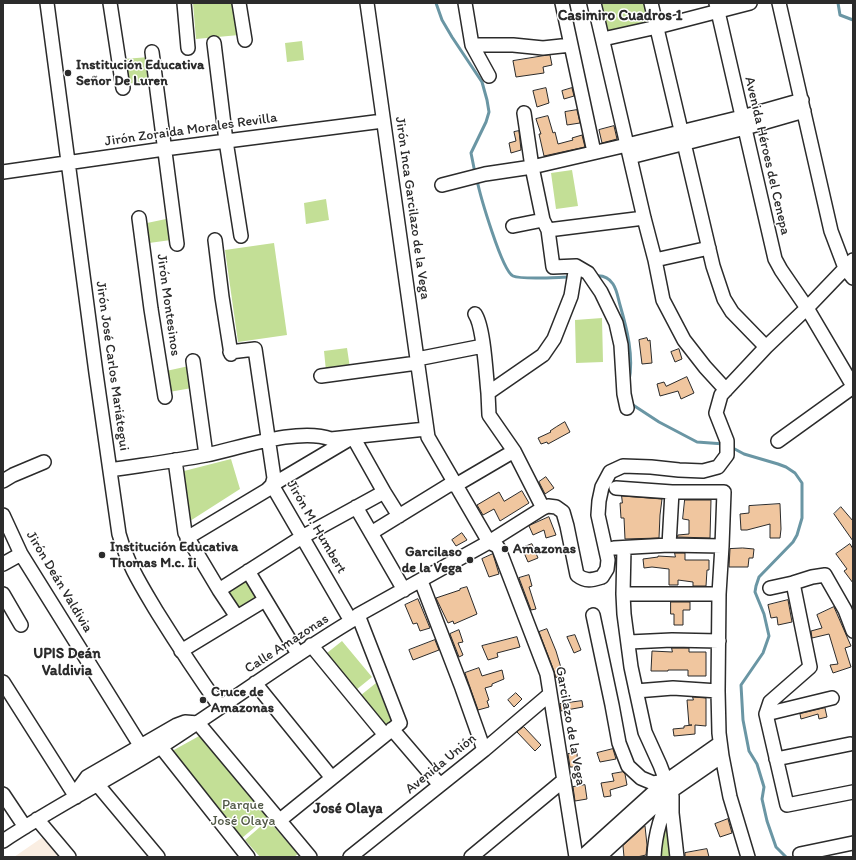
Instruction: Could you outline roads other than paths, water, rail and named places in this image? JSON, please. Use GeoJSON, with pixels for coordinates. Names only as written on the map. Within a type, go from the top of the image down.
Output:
{"type":"FeatureCollection","features":[{"type":"Feature","properties":{"kind":"street","name":"Jirón José Carlos Mariátegui"},"geometry":{"type":"LineString","coordinates":[[47,3],[119,534],[133,572],[182,651],[220,707]]}},
{"type":"Feature","properties":{"kind":"street"},"geometry":{"type":"LineString","coordinates":[[110,3],[123,88]]}},
{"type":"Feature","properties":{"kind":"street"},"geometry":{"type":"LineString","coordinates":[[184,3],[188,48]]}},
{"type":"Feature","properties":{"kind":"street"},"geometry":{"type":"LineString","coordinates":[[239,3],[245,40]]}},
{"type":"Feature","properties":{"kind":"street","name":"Jirón Inca Garcilazo de la Vega"},"geometry":{"type":"LineString","coordinates":[[367,3],[428,437],[456,485]]}},
{"type":"Feature","properties":{"kind":"street"},"geometry":{"type":"LineString","coordinates":[[465,3],[472,45],[489,76]]}},
{"type":"Feature","properties":{"kind":"street"},"geometry":{"type":"LineString","coordinates":[[562,3],[594,152]]}},
{"type":"Feature","properties":{"kind":"street"},"geometry":{"type":"LineString","coordinates":[[594,3],[655,260],[663,300],[678,331],[724,392]]}},
{"type":"Feature","properties":{"kind":"street"},"geometry":{"type":"LineString","coordinates":[[651,3],[713,266],[724,299],[732,312],[766,347]]}},
{"type":"Feature","properties":{"kind":"street"},"geometry":{"type":"LineString","coordinates":[[603,39],[657,27],[717,7],[750,3]]}},
{"type":"Feature","properties":{"kind":"street"},"geometry":{"type":"LineString","coordinates":[[475,314],[478,317],[483,346],[489,415],[514,451],[546,507],[556,508],[562,512],[567,526],[577,575],[584,580],[592,580],[602,577],[607,569],[608,560],[598,515],[599,501],[602,486],[610,472],[623,466],[703,471],[718,467],[727,455],[727,441],[716,413],[724,392],[766,347],[850,268],[831,231],[779,3]]}},
{"type":"Feature","properties":{"kind":"street","name":"Avenida Héroes del Cenepa"},"geometry":{"type":"LineString","coordinates":[[717,7],[775,259],[807,308],[853,386]]}},
{"type":"Feature","properties":{"kind":"street"},"geometry":{"type":"LineString","coordinates":[[214,43],[226,141],[241,236]]}},
{"type":"Feature","properties":{"kind":"street"},"geometry":{"type":"LineString","coordinates":[[472,45],[513,45],[543,48],[571,45]]}},
{"type":"Feature","properties":{"kind":"street","name":"Jirón Montesinos"},"geometry":{"type":"LineString","coordinates":[[152,52],[177,244]]}},
{"type":"Feature","properties":{"kind":"street"},"geometry":{"type":"LineString","coordinates":[[446,184],[485,174],[532,167],[594,152],[628,151],[744,123],[803,106]]}},
{"type":"Feature","properties":{"kind":"street"},"geometry":{"type":"LineString","coordinates":[[524,113],[532,167],[553,267],[588,273],[601,292],[616,323],[621,345],[624,394],[627,408]]}},
{"type":"Feature","properties":{"kind":"street","name":"Jirón Zoraida Morales Revilla"},"geometry":{"type":"LineString","coordinates":[[3,172],[68,164],[164,149],[383,121]]}},
{"type":"Feature","properties":{"kind":"street","name":"Jirón Montesinos"},"geometry":{"type":"LineString","coordinates":[[139,218],[151,309],[165,397]]}},
{"type":"Feature","properties":{"kind":"street"},"geometry":{"type":"LineString","coordinates":[[513,226],[644,218]]}},
{"type":"Feature","properties":{"kind":"street","name":"Jirón M. Humbert"},"geometry":{"type":"LineString","coordinates":[[215,240],[230,353],[255,349],[274,478],[272,485],[302,538],[354,618],[400,723],[388,732]]}},
{"type":"Feature","properties":{"kind":"street"},"geometry":{"type":"LineString","coordinates":[[655,260],[709,248]]}},
{"type":"Feature","properties":{"kind":"street"},"geometry":{"type":"LineString","coordinates":[[488,393],[543,355],[554,339],[571,296],[575,270]]}},
{"type":"Feature","properties":{"kind":"street"},"geometry":{"type":"LineString","coordinates":[[321,376],[417,361],[483,346]]}},
{"type":"Feature","properties":{"kind":"street"},"geometry":{"type":"LineString","coordinates":[[193,362],[206,455]]}},
{"type":"Feature","properties":{"kind":"street"},"geometry":{"type":"LineString","coordinates":[[778,441],[853,386]]}},
{"type":"Feature","properties":{"kind":"street"},"geometry":{"type":"LineString","coordinates":[[110,470],[206,455],[268,440],[309,435],[331,439],[353,438],[426,423]]}},
{"type":"Feature","properties":{"kind":"street"},"geometry":{"type":"LineString","coordinates":[[187,538],[267,490],[272,485],[353,438]]}},
{"type":"Feature","properties":{"kind":"street"},"geometry":{"type":"LineString","coordinates":[[353,438],[399,516]]}},
{"type":"Feature","properties":{"kind":"street"},"geometry":{"type":"LineString","coordinates":[[371,533],[449,485],[456,485],[514,451]]}},
{"type":"Feature","properties":{"kind":"street"},"geometry":{"type":"LineString","coordinates":[[175,460],[185,533],[237,617]]}},
{"type":"Feature","properties":{"kind":"street"},"geometry":{"type":"LineString","coordinates":[[3,481],[13,475],[44,462]]}},
{"type":"Feature","properties":{"kind":"street","name":"Garcilazo de la Vega"},"geometry":{"type":"LineString","coordinates":[[456,485],[489,542],[497,546],[499,549],[547,674],[576,857]]}},
{"type":"Feature","properties":{"kind":"street"},"geometry":{"type":"LineString","coordinates":[[616,488],[672,492],[724,492],[719,594],[718,691],[720,743],[730,797],[748,857]]}},
{"type":"Feature","properties":{"kind":"street"},"geometry":{"type":"LineString","coordinates":[[219,590],[302,538],[384,492]]}},
{"type":"Feature","properties":{"kind":"street"},"geometry":{"type":"LineString","coordinates":[[669,545],[672,492]]}},
{"type":"Feature","properties":{"kind":"street"},"geometry":{"type":"LineString","coordinates":[[356,507],[404,590]]}},
{"type":"Feature","properties":{"kind":"street","name":"Calle Amazonas"},"geometry":{"type":"LineString","coordinates":[[3,841],[37,819],[161,747],[311,645],[354,618],[489,542],[546,507]]}},
{"type":"Feature","properties":{"kind":"street","name":"Jirón Deán Valdivia"},"geometry":{"type":"LineString","coordinates":[[3,515],[21,554],[140,745]]}},
{"type":"Feature","properties":{"kind":"street"},"geometry":{"type":"LineString","coordinates":[[677,857],[669,786],[645,732],[631,668],[629,642],[624,614],[619,548],[669,545],[722,546]]}},
{"type":"Feature","properties":{"kind":"street"},"geometry":{"type":"LineString","coordinates":[[3,564],[21,554]]}},
{"type":"Feature","properties":{"kind":"street"},"geometry":{"type":"LineString","coordinates":[[248,571],[298,654]]}},
{"type":"Feature","properties":{"kind":"street"},"geometry":{"type":"LineString","coordinates":[[770,588],[825,575],[849,607],[853,631]]}},
{"type":"Feature","properties":{"kind":"street"},"geometry":{"type":"LineString","coordinates":[[421,581],[484,750]]}},
{"type":"Feature","properties":{"kind":"street"},"geometry":{"type":"LineString","coordinates":[[793,583],[810,667],[770,702],[766,714],[787,805],[853,792]]}},
{"type":"Feature","properties":{"kind":"street"},"geometry":{"type":"LineString","coordinates":[[3,594],[21,625]]}},
{"type":"Feature","properties":{"kind":"street"},"geometry":{"type":"LineString","coordinates":[[623,594],[719,594]]}},
{"type":"Feature","properties":{"kind":"street"},"geometry":{"type":"LineString","coordinates":[[182,651],[265,600]]}},
{"type":"Feature","properties":{"kind":"street"},"geometry":{"type":"LineString","coordinates":[[593,615],[619,742],[628,766],[641,778],[654,783],[669,786]]}},
{"type":"Feature","properties":{"kind":"street"},"geometry":{"type":"LineString","coordinates":[[629,642],[672,640],[719,641]]}},
{"type":"Feature","properties":{"kind":"street"},"geometry":{"type":"LineString","coordinates":[[311,645],[388,732],[440,785]]}},
{"type":"Feature","properties":{"kind":"street"},"geometry":{"type":"LineString","coordinates":[[3,682],[76,797]]}},
{"type":"Feature","properties":{"kind":"street"},"geometry":{"type":"LineString","coordinates":[[255,683],[332,778]]}},
{"type":"Feature","properties":{"kind":"street"},"geometry":{"type":"LineString","coordinates":[[636,691],[673,688],[718,691]]}},
{"type":"Feature","properties":{"kind":"street","name":"Avenida Unión"},"geometry":{"type":"LineString","coordinates":[[350,857],[484,750],[550,694]]}},
{"type":"Feature","properties":{"kind":"street"},"geometry":{"type":"LineString","coordinates":[[766,714],[832,698]]}},
{"type":"Feature","properties":{"kind":"street"},"geometry":{"type":"LineString","coordinates":[[76,797],[79,788],[87,777],[177,725],[185,722],[198,723],[310,857]]}},
{"type":"Feature","properties":{"kind":"street"},"geometry":{"type":"LineString","coordinates":[[280,820],[388,732]]}},
{"type":"Feature","properties":{"kind":"street"},"geometry":{"type":"LineString","coordinates":[[582,857],[720,743]]}},
{"type":"Feature","properties":{"kind":"street"},"geometry":{"type":"LineString","coordinates":[[776,759],[850,744]]}},
{"type":"Feature","properties":{"kind":"street"},"geometry":{"type":"LineString","coordinates":[[161,747],[243,855]]}},
{"type":"Feature","properties":{"kind":"street"},"geometry":{"type":"LineString","coordinates":[[599,857],[669,786],[722,756]]}},
{"type":"Feature","properties":{"kind":"street"},"geometry":{"type":"LineString","coordinates":[[471,857],[564,780]]}},
{"type":"Feature","properties":{"kind":"street"},"geometry":{"type":"LineString","coordinates":[[97,784],[158,857]]}},
{"type":"Feature","properties":{"kind":"street"},"geometry":{"type":"LineString","coordinates":[[654,857],[654,848],[660,817],[669,786]]}},
{"type":"Feature","properties":{"kind":"street"},"geometry":{"type":"LineString","coordinates":[[3,794],[25,827]]}},
{"type":"Feature","properties":{"kind":"street"},"geometry":{"type":"LineString","coordinates":[[37,819],[69,857]]}},
{"type":"Feature","properties":{"kind":"street"},"geometry":{"type":"LineString","coordinates":[[800,854],[853,843]]}},
{"type":"Feature","properties":{"kind":"waterway"},"geometry":{"type":"LineString","coordinates":[[436,3],[442,20],[482,82],[487,100],[489,112],[486,122],[471,153],[475,173]]}},
{"type":"Feature","properties":{"kind":"waterway"},"geometry":{"type":"LineString","coordinates":[[838,3],[840,15],[853,20]]}},
{"type":"Feature","properties":{"kind":"waterway"},"geometry":{"type":"LineString","coordinates":[[477,180],[487,216],[508,271],[513,276],[518,277],[571,277]]}},
{"type":"Feature","properties":{"kind":"waterway"},"geometry":{"type":"LineString","coordinates":[[595,276],[601,276],[610,280],[616,291],[629,343],[631,362],[629,381]]}},
{"type":"Feature","properties":{"kind":"waterway"},"geometry":{"type":"LineString","coordinates":[[630,403],[659,422],[697,442],[724,444]]}},
{"type":"Feature","properties":{"kind":"waterway"},"geometry":{"type":"LineString","coordinates":[[731,447],[744,454],[786,467],[795,473],[802,483],[802,518],[797,535],[793,542],[759,577],[756,586],[755,592],[764,614],[769,636],[763,653],[741,685],[743,720],[749,751],[757,764],[764,787],[762,799],[767,821],[776,847],[786,857]]}},
{"type":"Feature","properties":{"kind":"place","name":"Institución Educativa Señor De Luren"},"geometry":{"type":"Point","coordinates":[68,73]}},
{"type":"Feature","properties":{"kind":"place","name":"Amazonas"},"geometry":{"type":"Point","coordinates":[505,549]}},
{"type":"Feature","properties":{"kind":"place","name":"Institución Educativa Thomas M.c. Ii"},"geometry":{"type":"Point","coordinates":[102,555]}},
{"type":"Feature","properties":{"kind":"place","name":"Garcilaso de la Vega"},"geometry":{"type":"Point","coordinates":[470,560]}},
{"type":"Feature","properties":{"kind":"place","name":"Cruce de Amazonas"},"geometry":{"type":"Point","coordinates":[203,700]}},
{"type":"Feature","properties":{"kind":"district","name":"Casimiro Cuadros 1"},"geometry":{"type":"Point","coordinates":[620,16]}},
{"type":"Feature","properties":{"kind":"district","name":"UPIS Deán Valdivia"},"geometry":{"type":"Point","coordinates":[67,662]}},
{"type":"Feature","properties":{"kind":"district","name":"José Olaya"},"geometry":{"type":"Point","coordinates":[348,809]}},
{"type":"Feature","properties":{"kind":"park label","name":"Parque José Olaya"},"geometry":{"type":"Point","coordinates":[243,814]}}]}
